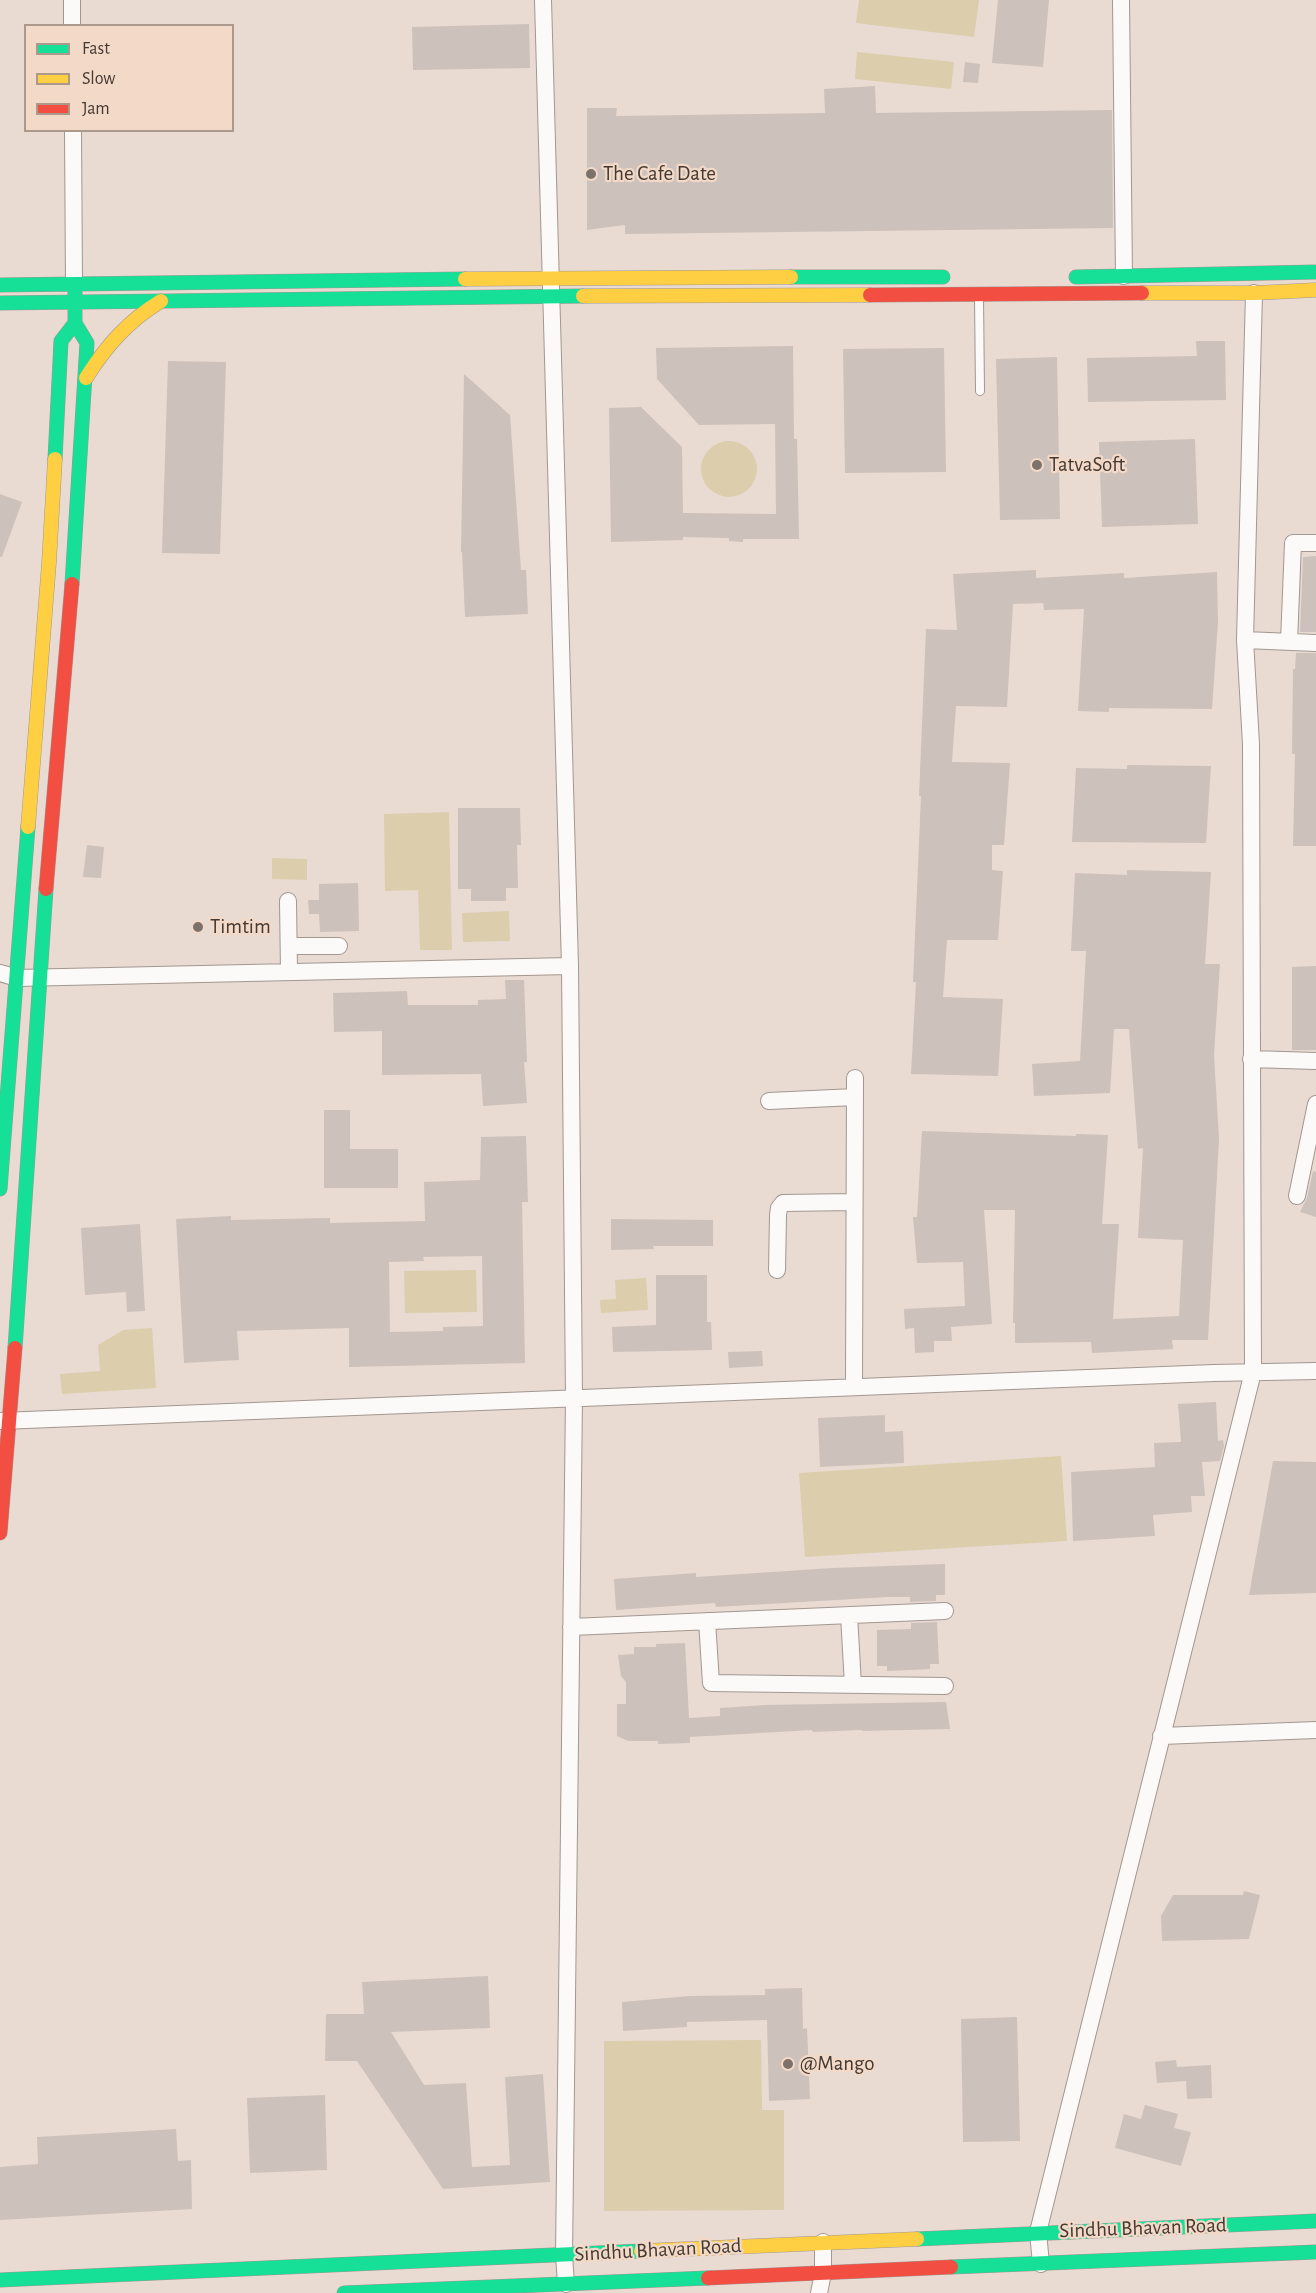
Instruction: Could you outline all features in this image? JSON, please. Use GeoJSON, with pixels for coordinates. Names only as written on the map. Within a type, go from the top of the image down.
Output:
{"type":"FeatureCollection","features":[{"type":"Feature","properties":{"kind":"main road"},"geometry":{"type":"LineString","coordinates":[[1059,277],[1316,272]]}},
{"type":"Feature","properties":{"kind":"main road"},"geometry":{"type":"LineString","coordinates":[[0,285],[550,278],[952,277]]}},
{"type":"Feature","properties":{"kind":"main road"},"geometry":{"type":"LineString","coordinates":[[0,1533],[5,1421],[74,565],[87,343],[75,323],[74,284]]}},
{"type":"Feature","properties":{"kind":"main road"},"geometry":{"type":"LineString","coordinates":[[0,303],[550,296],[1254,293],[1316,290]]}},
{"type":"Feature","properties":{"kind":"main road"},"geometry":{"type":"LineString","coordinates":[[84,380],[118,331],[161,301]]}},
{"type":"Feature","properties":{"kind":"main road"},"geometry":{"type":"LineString","coordinates":[[0,1189],[49,563],[61,341],[75,323]]}},
{"type":"Feature","properties":{"kind":"main road","name":"Sindhu Bhavan Road"},"geometry":{"type":"LineString","coordinates":[[0,2280],[1316,2221]]}},
{"type":"Feature","properties":{"kind":"main road","name":"Sindhu Bhavan Road"},"geometry":{"type":"LineString","coordinates":[[345,2293],[1316,2252]]}},
{"type":"Feature","properties":{"kind":"street"},"geometry":{"type":"LineString","coordinates":[[72,0],[72,24]]}},
{"type":"Feature","properties":{"kind":"street"},"geometry":{"type":"LineString","coordinates":[[543,0],[570,966],[574,1398],[564,2255],[566,2284]]}},
{"type":"Feature","properties":{"kind":"street"},"geometry":{"type":"LineString","coordinates":[[1121,0],[1124,276]]}},
{"type":"Feature","properties":{"kind":"street"},"geometry":{"type":"LineString","coordinates":[[73,132],[74,284]]}},
{"type":"Feature","properties":{"kind":"street"},"geometry":{"type":"LineString","coordinates":[[1041,2264],[1038,2232],[1254,1372],[1251,744],[1245,640],[1254,293]]}},
{"type":"Feature","properties":{"kind":"street"},"geometry":{"type":"LineString","coordinates":[[1289,642],[1293,543],[1316,543]]}},
{"type":"Feature","properties":{"kind":"street"},"geometry":{"type":"LineString","coordinates":[[1245,640],[1316,643]]}},
{"type":"Feature","properties":{"kind":"street"},"geometry":{"type":"LineString","coordinates":[[288,901],[289,972]]}},
{"type":"Feature","properties":{"kind":"street"},"geometry":{"type":"LineString","coordinates":[[289,946],[339,946]]}},
{"type":"Feature","properties":{"kind":"street"},"geometry":{"type":"LineString","coordinates":[[0,973],[17,978],[570,966]]}},
{"type":"Feature","properties":{"kind":"street"},"geometry":{"type":"LineString","coordinates":[[1251,1059],[1316,1061]]}},
{"type":"Feature","properties":{"kind":"street"},"geometry":{"type":"LineString","coordinates":[[854,1387],[855,1078]]}},
{"type":"Feature","properties":{"kind":"street"},"geometry":{"type":"LineString","coordinates":[[769,1101],[855,1097]]}},
{"type":"Feature","properties":{"kind":"street"},"geometry":{"type":"LineString","coordinates":[[1297,1196],[1316,1104]]}},
{"type":"Feature","properties":{"kind":"street"},"geometry":{"type":"LineString","coordinates":[[777,1270],[778,1215],[783,1203],[854,1202]]}},
{"type":"Feature","properties":{"kind":"street"},"geometry":{"type":"LineString","coordinates":[[5,1421],[1316,1371]]}},
{"type":"Feature","properties":{"kind":"street"},"geometry":{"type":"LineString","coordinates":[[571,1627],[945,1611]]}},
{"type":"Feature","properties":{"kind":"street"},"geometry":{"type":"LineString","coordinates":[[849,1615],[853,1685]]}},
{"type":"Feature","properties":{"kind":"street"},"geometry":{"type":"LineString","coordinates":[[707,1621],[711,1683],[945,1686]]}},
{"type":"Feature","properties":{"kind":"street"},"geometry":{"type":"LineString","coordinates":[[1161,1736],[1316,1731]]}},
{"type":"Feature","properties":{"kind":"street"},"geometry":{"type":"LineString","coordinates":[[819,2293],[823,2273],[823,2242]]}},
{"type":"Feature","properties":{"kind":"lane"},"geometry":{"type":"LineString","coordinates":[[980,294],[980,391]]}},
{"type":"Feature","properties":{"kind":"shaded area"},"geometry":{"type":"Polygon","coordinates":[[[859,0],[979,0],[974,37],[856,23],[859,0]]]}},
{"type":"Feature","properties":{"kind":"shaded area"},"geometry":{"type":"Polygon","coordinates":[[[857,52],[954,62],[951,89],[855,79],[857,52]]]}},
{"type":"Feature","properties":{"kind":"shaded area"},"geometry":{"type":"Polygon","coordinates":[[[729,441],[740,443],[749,449],[755,458],[757,469],[755,480],[749,489],[740,495],[729,497],[718,495],[709,489],[703,480],[701,469],[703,458],[709,449],[718,443],[729,441]]]}},
{"type":"Feature","properties":{"kind":"shaded area"},"geometry":{"type":"Polygon","coordinates":[[[449,812],[452,950],[420,950],[418,890],[385,891],[384,814],[449,812]]]}},
{"type":"Feature","properties":{"kind":"shaded area"},"geometry":{"type":"Polygon","coordinates":[[[272,858],[307,859],[307,880],[272,879],[272,858]]]}},
{"type":"Feature","properties":{"kind":"shaded area"},"geometry":{"type":"Polygon","coordinates":[[[509,911],[510,941],[463,942],[462,913],[509,911]]]}},
{"type":"Feature","properties":{"kind":"shaded area"},"geometry":{"type":"Polygon","coordinates":[[[476,1270],[477,1312],[405,1313],[404,1271],[476,1270]]]}},
{"type":"Feature","properties":{"kind":"shaded area"},"geometry":{"type":"Polygon","coordinates":[[[646,1278],[648,1310],[601,1313],[600,1300],[616,1299],[615,1280],[646,1278]]]}},
{"type":"Feature","properties":{"kind":"shaded area"},"geometry":{"type":"Polygon","coordinates":[[[152,1328],[156,1388],[62,1394],[60,1374],[100,1371],[98,1345],[123,1330],[152,1328]]]}},
{"type":"Feature","properties":{"kind":"shaded area"},"geometry":{"type":"Polygon","coordinates":[[[1061,1456],[1067,1541],[805,1557],[799,1473],[1061,1456]]]}},
{"type":"Feature","properties":{"kind":"shaded area"},"geometry":{"type":"Polygon","coordinates":[[[761,2040],[762,2110],[784,2110],[784,2210],[604,2211],[604,2041],[761,2040]]]}},
{"type":"Feature","properties":{"kind":"building"},"geometry":{"type":"Polygon","coordinates":[[[998,0],[1049,0],[1043,67],[992,63],[998,0]]]}},
{"type":"Feature","properties":{"kind":"building"},"geometry":{"type":"Polygon","coordinates":[[[529,24],[530,68],[413,70],[412,27],[529,24]]]}},
{"type":"Feature","properties":{"kind":"building"},"geometry":{"type":"Polygon","coordinates":[[[965,62],[980,64],[978,83],[963,82],[965,62]]]}},
{"type":"Feature","properties":{"kind":"building"},"geometry":{"type":"Polygon","coordinates":[[[875,86],[876,113],[1112,110],[1113,228],[625,234],[625,225],[587,230],[587,108],[617,108],[616,116],[825,113],[824,89],[875,86]]]}},
{"type":"Feature","properties":{"kind":"building"},"geometry":{"type":"Polygon","coordinates":[[[1196,341],[1225,341],[1226,400],[1088,402],[1087,358],[1197,356],[1196,341]]]}},
{"type":"Feature","properties":{"kind":"building"},"geometry":{"type":"Polygon","coordinates":[[[793,346],[794,439],[797,439],[799,539],[743,539],[743,542],[729,541],[729,538],[683,537],[683,540],[611,542],[609,408],[641,407],[682,447],[683,513],[776,514],[775,424],[699,425],[657,379],[656,348],[793,346]]]}},
{"type":"Feature","properties":{"kind":"building"},"geometry":{"type":"Polygon","coordinates":[[[944,348],[946,472],[845,473],[843,349],[944,348]]]}},
{"type":"Feature","properties":{"kind":"building"},"geometry":{"type":"Polygon","coordinates":[[[1057,357],[1060,519],[1000,520],[996,359],[1057,357]]]}},
{"type":"Feature","properties":{"kind":"building"},"geometry":{"type":"Polygon","coordinates":[[[168,361],[226,362],[220,554],[162,553],[168,361]]]}},
{"type":"Feature","properties":{"kind":"building"},"geometry":{"type":"Polygon","coordinates":[[[464,374],[510,415],[521,570],[526,570],[528,614],[465,617],[461,552],[464,374]]]}},
{"type":"Feature","properties":{"kind":"building"},"geometry":{"type":"Polygon","coordinates":[[[1195,439],[1198,524],[1102,527],[1099,442],[1195,439]]]}},
{"type":"Feature","properties":{"kind":"building"},"geometry":{"type":"Polygon","coordinates":[[[0,494],[22,502],[2,557],[0,557],[0,494]]]}},
{"type":"Feature","properties":{"kind":"building"},"geometry":{"type":"Polygon","coordinates":[[[1316,556],[1316,632],[1300,632],[1303,557],[1316,556]]]}},
{"type":"Feature","properties":{"kind":"building"},"geometry":{"type":"Polygon","coordinates":[[[1036,570],[1036,578],[1124,573],[1124,578],[1217,572],[1218,622],[1212,709],[1109,708],[1109,712],[1078,711],[1084,609],[1044,610],[1043,603],[1013,604],[1007,707],[956,706],[952,762],[1010,763],[1004,845],[992,845],[992,870],[1003,871],[998,940],[947,940],[943,997],[1003,999],[998,1076],[911,1074],[916,982],[913,982],[926,629],[957,630],[953,574],[1036,570]]]}},
{"type":"Feature","properties":{"kind":"building"},"geometry":{"type":"Polygon","coordinates":[[[1296,653],[1316,653],[1316,846],[1293,846],[1295,754],[1292,754],[1293,669],[1295,669],[1296,653]]]}},
{"type":"Feature","properties":{"kind":"building"},"geometry":{"type":"Polygon","coordinates":[[[1127,765],[1211,766],[1206,843],[1072,842],[1076,768],[1127,769],[1127,765]]]}},
{"type":"Feature","properties":{"kind":"building"},"geometry":{"type":"Polygon","coordinates":[[[458,808],[520,808],[521,845],[517,845],[518,888],[506,888],[506,901],[471,901],[471,889],[458,889],[458,808]]]}},
{"type":"Feature","properties":{"kind":"building"},"geometry":{"type":"Polygon","coordinates":[[[87,845],[104,847],[101,878],[83,877],[87,845]]]}},
{"type":"Feature","properties":{"kind":"building"},"geometry":{"type":"Polygon","coordinates":[[[1127,870],[1211,872],[1205,964],[1220,964],[1214,1055],[1219,1139],[1208,1340],[1172,1340],[1173,1349],[1092,1353],[1091,1342],[1015,1343],[1015,1323],[1013,1323],[1015,1210],[984,1210],[992,1324],[951,1327],[952,1341],[934,1341],[934,1352],[915,1353],[914,1328],[905,1329],[904,1309],[965,1306],[963,1262],[917,1263],[913,1217],[917,1217],[922,1131],[1108,1135],[1102,1224],[1119,1224],[1113,1319],[1179,1316],[1183,1240],[1138,1238],[1143,1148],[1138,1149],[1129,1029],[1114,1029],[1110,1093],[1034,1096],[1032,1064],[1080,1061],[1086,951],[1071,951],[1075,873],[1127,875],[1127,870]]]}},
{"type":"Feature","properties":{"kind":"building"},"geometry":{"type":"Polygon","coordinates":[[[358,883],[359,931],[320,932],[319,914],[309,914],[308,900],[319,900],[319,884],[358,883]]]}},
{"type":"Feature","properties":{"kind":"building"},"geometry":{"type":"Polygon","coordinates":[[[1316,966],[1316,1050],[1292,1050],[1292,967],[1316,966]]]}},
{"type":"Feature","properties":{"kind":"building"},"geometry":{"type":"Polygon","coordinates":[[[505,980],[524,980],[527,1062],[524,1062],[527,1103],[483,1106],[481,1074],[382,1075],[382,1031],[334,1032],[333,993],[407,991],[408,1005],[478,1005],[478,1000],[506,999],[505,980]]]}},
{"type":"Feature","properties":{"kind":"building"},"geometry":{"type":"Polygon","coordinates":[[[324,1110],[350,1110],[350,1149],[398,1149],[398,1188],[324,1188],[324,1110]]]}},
{"type":"Feature","properties":{"kind":"building"},"geometry":{"type":"Polygon","coordinates":[[[526,1136],[528,1202],[522,1202],[525,1363],[349,1367],[349,1328],[237,1331],[239,1360],[184,1363],[176,1219],[231,1216],[231,1220],[330,1218],[330,1223],[425,1221],[424,1182],[480,1180],[481,1137],[526,1136]],[[482,1256],[423,1257],[424,1261],[389,1262],[390,1332],[443,1331],[443,1327],[483,1326],[482,1256]]]}},
{"type":"Feature","properties":{"kind":"building"},"geometry":{"type":"Polygon","coordinates":[[[1313,1171],[1316,1172],[1316,1217],[1300,1212],[1307,1198],[1313,1171]]]}},
{"type":"Feature","properties":{"kind":"building"},"geometry":{"type":"Polygon","coordinates":[[[611,1219],[713,1220],[713,1246],[653,1246],[654,1249],[611,1250],[611,1219]]]}},
{"type":"Feature","properties":{"kind":"building"},"geometry":{"type":"Polygon","coordinates":[[[140,1224],[145,1311],[127,1312],[126,1292],[85,1295],[81,1228],[140,1224]]]}},
{"type":"Feature","properties":{"kind":"building"},"geometry":{"type":"Polygon","coordinates":[[[656,1275],[707,1275],[707,1322],[711,1322],[712,1350],[613,1352],[612,1327],[656,1325],[656,1275]]]}},
{"type":"Feature","properties":{"kind":"building"},"geometry":{"type":"Polygon","coordinates":[[[762,1351],[763,1366],[729,1368],[728,1352],[762,1351]]]}},
{"type":"Feature","properties":{"kind":"building"},"geometry":{"type":"Polygon","coordinates":[[[1216,1402],[1218,1441],[1223,1440],[1224,1446],[1220,1461],[1202,1462],[1205,1496],[1191,1496],[1192,1512],[1153,1515],[1155,1536],[1073,1541],[1071,1472],[1155,1467],[1154,1443],[1181,1442],[1178,1404],[1216,1402]]]}},
{"type":"Feature","properties":{"kind":"building"},"geometry":{"type":"Polygon","coordinates":[[[885,1415],[885,1432],[903,1431],[904,1463],[820,1467],[818,1418],[885,1415]]]}},
{"type":"Feature","properties":{"kind":"building"},"geometry":{"type":"Polygon","coordinates":[[[1273,1461],[1316,1462],[1316,1593],[1249,1595],[1273,1461]]]}},
{"type":"Feature","properties":{"kind":"building"},"geometry":{"type":"Polygon","coordinates":[[[945,1564],[945,1595],[936,1595],[936,1601],[910,1602],[910,1597],[887,1597],[716,1607],[715,1603],[616,1610],[614,1579],[696,1573],[696,1577],[832,1568],[945,1564]]]}},
{"type":"Feature","properties":{"kind":"building"},"geometry":{"type":"Polygon","coordinates":[[[937,1622],[939,1664],[930,1664],[930,1669],[887,1671],[887,1666],[877,1666],[877,1630],[911,1629],[911,1623],[937,1622]]]}},
{"type":"Feature","properties":{"kind":"building"},"geometry":{"type":"Polygon","coordinates":[[[685,1643],[689,1718],[720,1716],[720,1708],[766,1705],[946,1702],[950,1729],[813,1732],[812,1730],[690,1737],[690,1743],[658,1744],[658,1741],[628,1741],[617,1736],[617,1704],[626,1704],[626,1682],[621,1676],[618,1655],[634,1654],[634,1647],[685,1643]]]}},
{"type":"Feature","properties":{"kind":"building"},"geometry":{"type":"Polygon","coordinates":[[[1244,1891],[1260,1895],[1249,1939],[1162,1941],[1161,1916],[1173,1895],[1243,1895],[1244,1891]]]}},
{"type":"Feature","properties":{"kind":"building"},"geometry":{"type":"Polygon","coordinates":[[[488,1976],[490,2028],[391,2032],[424,2085],[466,2083],[472,2167],[510,2165],[505,2077],[543,2074],[550,2182],[443,2189],[357,2061],[325,2061],[326,2014],[364,2014],[362,1982],[488,1976]]]}},
{"type":"Feature","properties":{"kind":"building","name":"@Mango"},"geometry":{"type":"Polygon","coordinates":[[[802,1988],[803,2029],[807,2028],[810,2099],[769,2101],[767,2020],[687,2022],[687,2027],[623,2031],[622,2002],[690,1996],[765,1995],[765,1989],[802,1988]]]}},
{"type":"Feature","properties":{"kind":"building"},"geometry":{"type":"Polygon","coordinates":[[[1017,2017],[1020,2141],[963,2142],[961,2019],[1017,2017]]]}},
{"type":"Feature","properties":{"kind":"building"},"geometry":{"type":"Polygon","coordinates":[[[1176,2060],[1177,2067],[1211,2065],[1212,2098],[1187,2099],[1186,2081],[1157,2083],[1155,2062],[1176,2060]]]}},
{"type":"Feature","properties":{"kind":"building"},"geometry":{"type":"Polygon","coordinates":[[[325,2095],[327,2170],[250,2173],[247,2098],[325,2095]]]}},
{"type":"Feature","properties":{"kind":"building"},"geometry":{"type":"Polygon","coordinates":[[[1145,2105],[1178,2114],[1174,2128],[1191,2132],[1181,2166],[1115,2148],[1124,2114],[1141,2119],[1145,2105]]]}},
{"type":"Feature","properties":{"kind":"building"},"geometry":{"type":"Polygon","coordinates":[[[176,2129],[178,2161],[191,2160],[192,2209],[0,2220],[0,2167],[38,2164],[37,2137],[176,2129]]]}},
{"type":"Feature","properties":{"kind":"traffic: fast"},"geometry":{"type":"LineString","coordinates":[[1076,277],[1316,272]]}},
{"type":"Feature","properties":{"kind":"traffic: fast"},"geometry":{"type":"LineString","coordinates":[[791,277],[943,277]]}},
{"type":"Feature","properties":{"kind":"traffic: fast"},"geometry":{"type":"LineString","coordinates":[[0,285],[465,279]]}},
{"type":"Feature","properties":{"kind":"traffic: fast"},"geometry":{"type":"LineString","coordinates":[[72,584],[87,343],[75,323],[75,288]]}},
{"type":"Feature","properties":{"kind":"traffic: fast"},"geometry":{"type":"LineString","coordinates":[[0,303],[583,296]]}},
{"type":"Feature","properties":{"kind":"traffic: fast"},"geometry":{"type":"LineString","coordinates":[[55,459],[61,341],[75,323]]}},
{"type":"Feature","properties":{"kind":"traffic: fast"},"geometry":{"type":"LineString","coordinates":[[0,1189],[28,827]]}},
{"type":"Feature","properties":{"kind":"traffic: fast"},"geometry":{"type":"LineString","coordinates":[[15,1348],[46,889]]}},
{"type":"Feature","properties":{"kind":"traffic: fast"},"geometry":{"type":"LineString","coordinates":[[917,2239],[1316,2221]]}},
{"type":"Feature","properties":{"kind":"traffic: fast"},"geometry":{"type":"LineString","coordinates":[[0,2280],[641,2251]]}},
{"type":"Feature","properties":{"kind":"traffic: fast"},"geometry":{"type":"LineString","coordinates":[[951,2267],[1316,2252]]}},
{"type":"Feature","properties":{"kind":"traffic: fast"},"geometry":{"type":"LineString","coordinates":[[344,2293],[708,2278]]}},
{"type":"Feature","properties":{"kind":"traffic: slow"},"geometry":{"type":"LineString","coordinates":[[465,279],[791,277]]}},
{"type":"Feature","properties":{"kind":"traffic: slow"},"geometry":{"type":"LineString","coordinates":[[1142,293],[1254,293],[1316,290]]}},
{"type":"Feature","properties":{"kind":"traffic: slow"},"geometry":{"type":"LineString","coordinates":[[583,296],[870,295]]}},
{"type":"Feature","properties":{"kind":"traffic: slow"},"geometry":{"type":"LineString","coordinates":[[86,378],[119,335],[138,317],[161,301]]}},
{"type":"Feature","properties":{"kind":"traffic: slow"},"geometry":{"type":"LineString","coordinates":[[28,827],[55,459]]}},
{"type":"Feature","properties":{"kind":"traffic: slow"},"geometry":{"type":"LineString","coordinates":[[641,2251],[917,2239]]}},
{"type":"Feature","properties":{"kind":"traffic: jam"},"geometry":{"type":"LineString","coordinates":[[870,295],[1142,293]]}},
{"type":"Feature","properties":{"kind":"traffic: jam"},"geometry":{"type":"LineString","coordinates":[[46,889],[72,584]]}},
{"type":"Feature","properties":{"kind":"traffic: jam"},"geometry":{"type":"LineString","coordinates":[[0,1533],[15,1348]]}},
{"type":"Feature","properties":{"kind":"traffic: jam"},"geometry":{"type":"LineString","coordinates":[[708,2278],[951,2267]]}},
{"type":"Feature","properties":{"kind":"place","name":"The Cafe Date"},"geometry":{"type":"Point","coordinates":[591,174]}},
{"type":"Feature","properties":{"kind":"place","name":"TatvaSoft"},"geometry":{"type":"Point","coordinates":[1037,465]}},
{"type":"Feature","properties":{"kind":"place","name":"Timtim"},"geometry":{"type":"Point","coordinates":[198,927]}},
{"type":"Feature","properties":{"kind":"place","name":"@Mango"},"geometry":{"type":"Point","coordinates":[788,2064]}}]}
